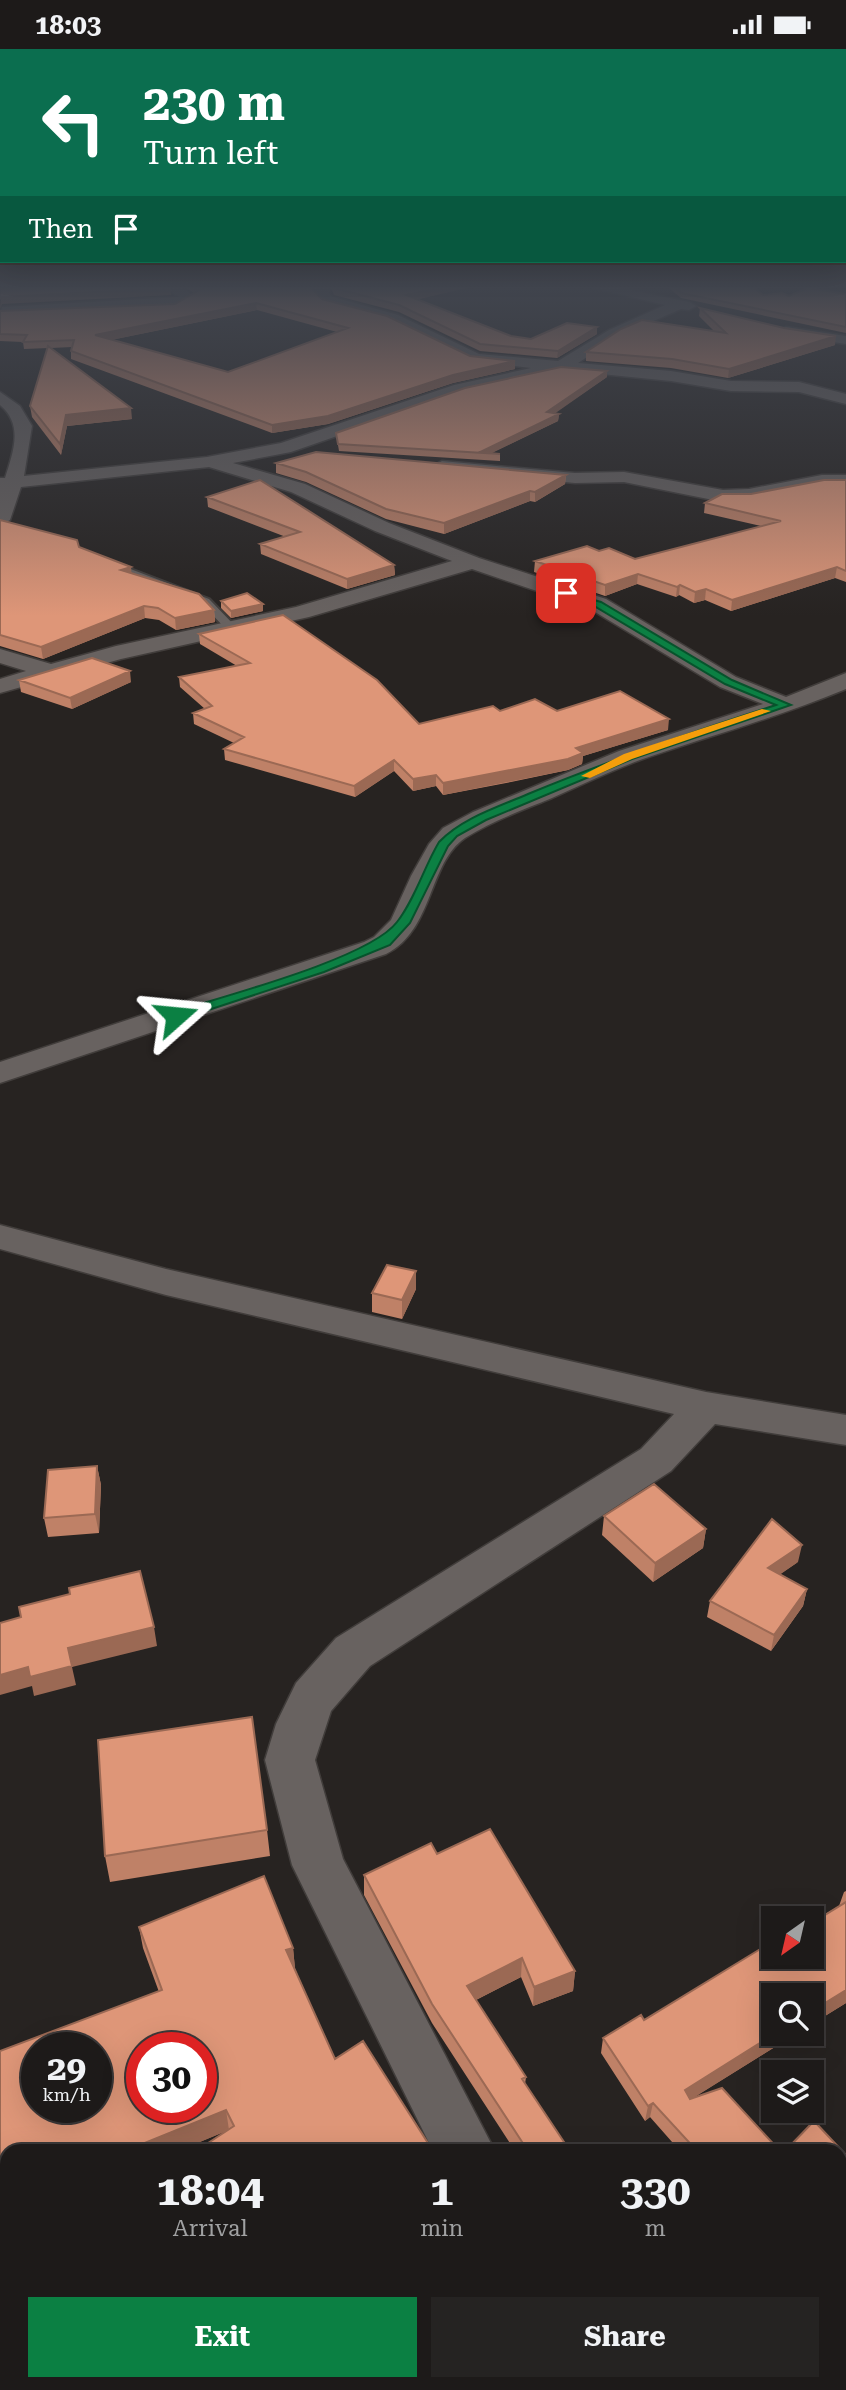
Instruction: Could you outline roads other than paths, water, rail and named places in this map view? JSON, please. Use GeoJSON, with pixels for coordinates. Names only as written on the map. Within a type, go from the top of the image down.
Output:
{"type":"FeatureCollection","features":[{"type":"Feature","properties":{"kind":"street"},"geometry":{"type":"LineString","coordinates":[[0,397],[18,412],[25,429],[20,455],[7,483],[0,520]]}},
{"type":"Feature","properties":{"kind":"street"},"geometry":{"type":"LineString","coordinates":[[7,483],[207,462],[285,448],[433,397]]}},
{"type":"Feature","properties":{"kind":"street"},"geometry":{"type":"LineString","coordinates":[[0,414],[18,412]]}},
{"type":"Feature","properties":{"kind":"street"},"geometry":{"type":"LineString","coordinates":[[285,448],[324,456]]}},
{"type":"Feature","properties":{"kind":"street"},"geometry":{"type":"LineString","coordinates":[[0,457],[20,455]]}},
{"type":"Feature","properties":{"kind":"street"},"geometry":{"type":"LineString","coordinates":[[207,462],[298,488],[382,527],[472,562],[598,604],[728,682],[786,705]]}},
{"type":"Feature","properties":{"kind":"street"},"geometry":{"type":"LineString","coordinates":[[422,465],[486,468],[575,478],[624,477],[723,496],[749,495],[822,481],[846,481]]}},
{"type":"Feature","properties":{"kind":"street"},"geometry":{"type":"LineString","coordinates":[[0,686],[116,653],[301,613],[472,562]]}},
{"type":"Feature","properties":{"kind":"street"},"geometry":{"type":"LineString","coordinates":[[0,656],[52,672]]}},
{"type":"Feature","properties":{"kind":"street"},"geometry":{"type":"LineString","coordinates":[[0,1073],[308,973],[375,948],[385,943],[404,923],[425,876],[443,844],[453,834],[482,818],[628,756],[786,705],[846,680]]}},
{"type":"Feature","properties":{"kind":"street"},"geometry":{"type":"LineString","coordinates":[[0,1237],[166,1282],[706,1407],[846,1430]]}},
{"type":"Feature","properties":{"kind":"street"},"geometry":{"type":"LineString","coordinates":[[461,2144],[318,1865],[290,1760],[301,1724],[313,1697],[353,1652],[656,1460],[706,1407]]}},
{"type":"Feature","properties":{"kind":"lane"},"geometry":{"type":"LineString","coordinates":[[98,559],[205,601],[230,627]]}}]}
